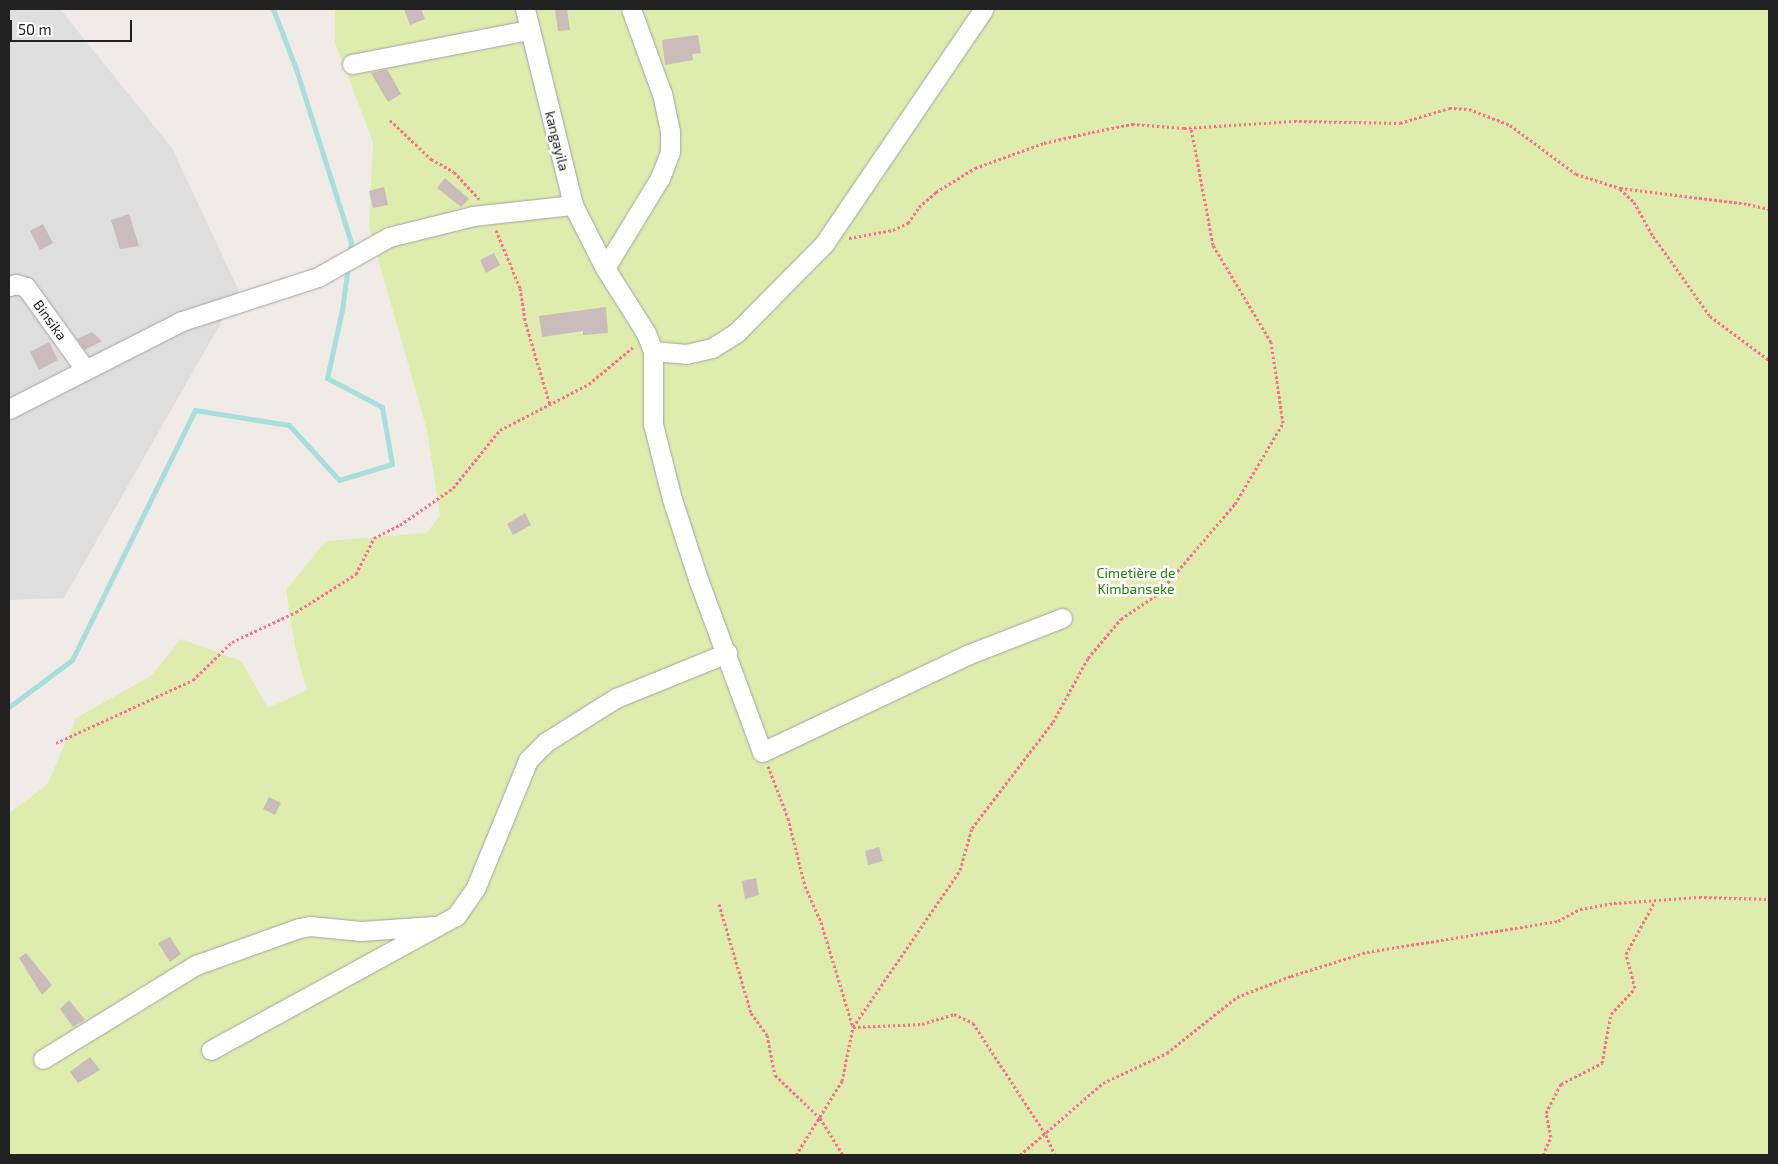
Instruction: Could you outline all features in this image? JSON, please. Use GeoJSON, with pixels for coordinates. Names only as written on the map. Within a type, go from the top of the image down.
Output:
{"type":"FeatureCollection","features":[{"type":"Feature","properties":{"kind":"street","name":"kangayila"},"geometry":{"type":"LineString","coordinates":[[525,9],[573,206],[605,268],[646,333],[653,351]]}},
{"type":"Feature","properties":{"kind":"street"},"geometry":{"type":"LineString","coordinates":[[605,268],[660,178],[670,152],[670,131],[662,94],[630,9]]}},
{"type":"Feature","properties":{"kind":"street"},"geometry":{"type":"LineString","coordinates":[[984,9],[824,244],[736,333],[712,348],[686,354],[653,351],[653,424],[672,499],[698,579],[762,752],[967,655],[1062,618]]}},
{"type":"Feature","properties":{"kind":"street"},"geometry":{"type":"LineString","coordinates":[[352,64],[529,30]]}},
{"type":"Feature","properties":{"kind":"street"},"geometry":{"type":"LineString","coordinates":[[9,409],[182,321],[318,277],[390,237],[422,227],[493,214],[573,206]]}},
{"type":"Feature","properties":{"kind":"street","name":"Binsika"},"geometry":{"type":"LineString","coordinates":[[9,286],[22,284],[26,287],[85,369]]}},
{"type":"Feature","properties":{"kind":"street"},"geometry":{"type":"LineString","coordinates":[[211,1050],[456,916],[466,906],[528,760],[546,742],[616,698],[727,654]]}},
{"type":"Feature","properties":{"kind":"street"},"geometry":{"type":"LineString","coordinates":[[43,1059],[196,966],[299,928],[310,926],[361,932],[438,926]]}},
{"type":"Feature","properties":{"kind":"path"},"geometry":{"type":"LineString","coordinates":[[824,244],[894,230],[908,223],[919,207],[936,192],[975,168],[1044,143],[1132,124],[1191,127],[1294,121],[1400,123],[1417,120],[1432,111],[1469,109],[1510,125],[1576,174],[1620,188],[1748,204],[1769,209]]}},
{"type":"Feature","properties":{"kind":"path"},"geometry":{"type":"LineString","coordinates":[[390,120],[431,159],[469,185],[493,214],[497,234],[520,288],[526,324],[550,405]]}},
{"type":"Feature","properties":{"kind":"path"},"geometry":{"type":"LineString","coordinates":[[796,1155],[842,1081],[853,1027],[960,870],[972,828],[1053,722],[1088,658],[1121,619],[1158,594],[1236,504],[1283,424],[1271,342],[1212,245],[1191,127]]}},
{"type":"Feature","properties":{"kind":"path"},"geometry":{"type":"LineString","coordinates":[[1620,188],[1634,202],[1653,236],[1710,316],[1769,360]]}},
{"type":"Feature","properties":{"kind":"path"},"geometry":{"type":"LineString","coordinates":[[56,743],[193,680],[232,642],[296,612],[356,574],[374,538],[400,525],[453,488],[500,430],[589,384],[623,357],[646,333]]}},
{"type":"Feature","properties":{"kind":"path"},"geometry":{"type":"LineString","coordinates":[[762,752],[788,818],[805,886],[820,922],[853,1027]]}},
{"type":"Feature","properties":{"kind":"path"},"geometry":{"type":"LineString","coordinates":[[1020,1155],[1046,1135],[1103,1083],[1168,1053],[1237,997],[1291,976],[1367,952],[1558,921],[1580,909],[1614,903],[1654,902],[1699,897],[1769,899]]}},
{"type":"Feature","properties":{"kind":"path"},"geometry":{"type":"LineString","coordinates":[[1543,1155],[1551,1137],[1546,1113],[1561,1084],[1602,1063],[1612,1014],[1635,988],[1626,954],[1654,902]]}},
{"type":"Feature","properties":{"kind":"path"},"geometry":{"type":"LineString","coordinates":[[719,904],[751,1013],[767,1035],[775,1075],[820,1118],[843,1155]]}},
{"type":"Feature","properties":{"kind":"path"},"geometry":{"type":"LineString","coordinates":[[853,1027],[922,1024],[954,1014],[973,1024],[1046,1135],[1054,1155]]}},
{"type":"Feature","properties":{"kind":"shaded area"},"geometry":{"type":"Polygon","coordinates":[[[9,9],[60,9],[172,148],[239,291],[64,598],[9,600],[9,9]]]}},
{"type":"Feature","properties":{"kind":"green space","name":"Cimetière de Kimbanseke"},"geometry":{"type":"Polygon","coordinates":[[[335,9],[1769,9],[1769,1155],[9,1155],[9,813],[47,785],[76,718],[151,676],[181,639],[241,661],[268,708],[307,690],[296,652],[286,590],[326,541],[427,533],[440,515],[427,430],[369,227],[373,142],[335,43],[335,9]]]}},
{"type":"Feature","properties":{"kind":"building"},"geometry":{"type":"Polygon","coordinates":[[[404,9],[421,9],[425,19],[410,25],[404,9]]]}},
{"type":"Feature","properties":{"kind":"building"},"geometry":{"type":"Polygon","coordinates":[[[555,9],[567,9],[570,30],[558,31],[555,9]]]}},
{"type":"Feature","properties":{"kind":"building"},"geometry":{"type":"Polygon","coordinates":[[[698,35],[701,53],[692,54],[693,60],[665,65],[662,40],[698,35]]]}},
{"type":"Feature","properties":{"kind":"building"},"geometry":{"type":"Polygon","coordinates":[[[387,69],[401,94],[388,102],[371,73],[387,69]]]}},
{"type":"Feature","properties":{"kind":"building"},"geometry":{"type":"Polygon","coordinates":[[[445,178],[469,199],[461,207],[437,188],[445,178]]]}},
{"type":"Feature","properties":{"kind":"building"},"geometry":{"type":"Polygon","coordinates":[[[384,187],[388,205],[373,208],[369,191],[384,187]]]}},
{"type":"Feature","properties":{"kind":"building"},"geometry":{"type":"Polygon","coordinates":[[[129,214],[139,246],[120,249],[111,220],[129,214]]]}},
{"type":"Feature","properties":{"kind":"building"},"geometry":{"type":"Polygon","coordinates":[[[43,224],[53,243],[40,250],[30,231],[43,224]]]}},
{"type":"Feature","properties":{"kind":"building"},"geometry":{"type":"Polygon","coordinates":[[[494,253],[500,265],[486,273],[480,260],[494,253]]]}},
{"type":"Feature","properties":{"kind":"building"},"geometry":{"type":"Polygon","coordinates":[[[606,307],[608,333],[583,335],[583,331],[542,337],[539,316],[606,307]]]}},
{"type":"Feature","properties":{"kind":"building"},"geometry":{"type":"Polygon","coordinates":[[[92,332],[102,341],[85,350],[77,339],[92,332]]]}},
{"type":"Feature","properties":{"kind":"building"},"geometry":{"type":"Polygon","coordinates":[[[49,342],[58,360],[39,370],[30,352],[49,342]]]}},
{"type":"Feature","properties":{"kind":"building"},"geometry":{"type":"Polygon","coordinates":[[[525,513],[531,525],[513,535],[507,524],[525,513]]]}},
{"type":"Feature","properties":{"kind":"building"},"geometry":{"type":"Polygon","coordinates":[[[269,797],[281,803],[275,815],[263,809],[269,797]]]}},
{"type":"Feature","properties":{"kind":"building"},"geometry":{"type":"Polygon","coordinates":[[[879,847],[883,861],[868,865],[865,851],[879,847]]]}},
{"type":"Feature","properties":{"kind":"building"},"geometry":{"type":"Polygon","coordinates":[[[756,878],[759,895],[745,899],[742,881],[756,878]]]}},
{"type":"Feature","properties":{"kind":"building"},"geometry":{"type":"Polygon","coordinates":[[[170,937],[181,954],[170,962],[158,943],[170,937]]]}},
{"type":"Feature","properties":{"kind":"building"},"geometry":{"type":"Polygon","coordinates":[[[26,953],[52,985],[42,995],[19,958],[26,953]]]}},
{"type":"Feature","properties":{"kind":"building"},"geometry":{"type":"Polygon","coordinates":[[[69,1000],[85,1020],[73,1027],[60,1009],[69,1000]]]}},
{"type":"Feature","properties":{"kind":"building"},"geometry":{"type":"Polygon","coordinates":[[[90,1057],[100,1070],[78,1083],[70,1072],[90,1057]]]}},
{"type":"Feature","properties":{"kind":"waterway"},"geometry":{"type":"LineString","coordinates":[[273,9],[296,69],[351,242],[349,255]]}},
{"type":"Feature","properties":{"kind":"waterway"},"geometry":{"type":"LineString","coordinates":[[9,707],[72,660],[195,410],[289,425],[339,480],[392,464],[382,407],[327,378],[342,310],[348,266]]}}]}
